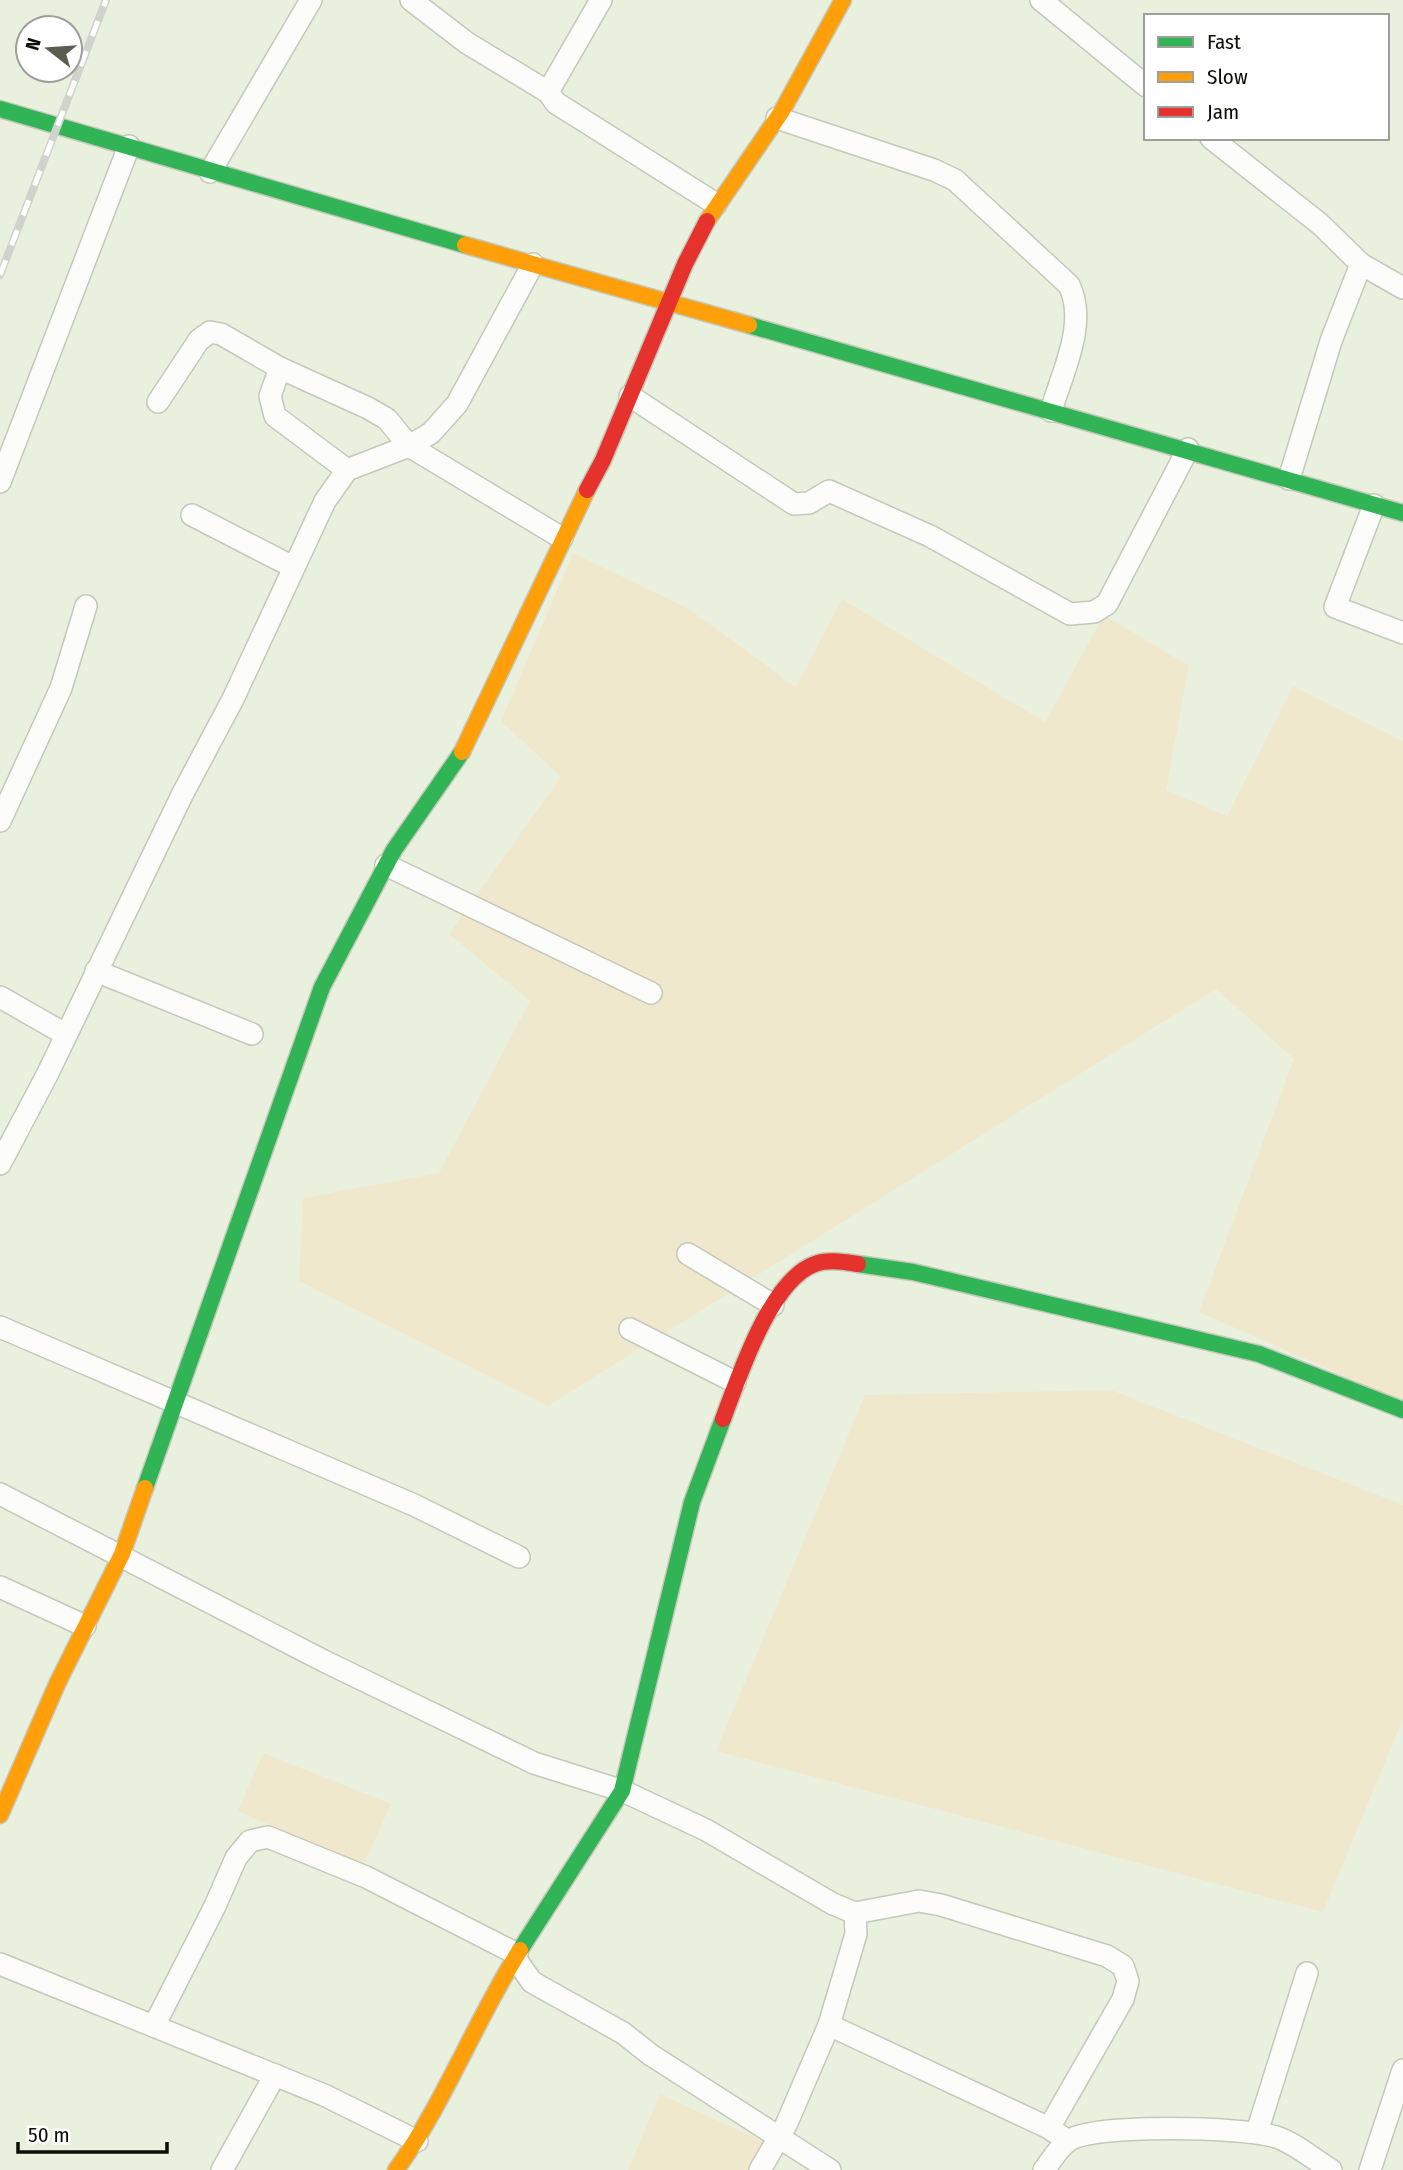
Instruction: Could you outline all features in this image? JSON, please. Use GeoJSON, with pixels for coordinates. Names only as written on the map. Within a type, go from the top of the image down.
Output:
{"type":"FeatureCollection","features":[{"type":"Feature","properties":{"kind":"street"},"geometry":{"type":"LineString","coordinates":[[210,172],[311,0]]}},
{"type":"Feature","properties":{"kind":"street"},"geometry":{"type":"LineString","coordinates":[[411,0],[467,43],[548,93],[556,103],[716,204]]}},
{"type":"Feature","properties":{"kind":"street"},"geometry":{"type":"LineString","coordinates":[[548,93],[601,0]]}},
{"type":"Feature","properties":{"kind":"street"},"geometry":{"type":"LineString","coordinates":[[0,1815],[85,1626],[122,1554],[228,1247],[323,987],[386,865],[470,740],[562,538],[603,460],[670,303],[716,204],[777,118],[843,0]]}},
{"type":"Feature","properties":{"kind":"street"},"geometry":{"type":"LineString","coordinates":[[1041,0],[1144,84]]}},
{"type":"Feature","properties":{"kind":"street"},"geometry":{"type":"LineString","coordinates":[[0,109],[210,172],[1188,449],[1403,513]]}},
{"type":"Feature","properties":{"kind":"street"},"geometry":{"type":"LineString","coordinates":[[777,118],[934,170],[955,180],[1069,285],[1077,300],[1077,321],[1051,411]]}},
{"type":"Feature","properties":{"kind":"street"},"geometry":{"type":"LineString","coordinates":[[1214,140],[1320,224],[1361,264],[1403,288]]}},
{"type":"Feature","properties":{"kind":"street"},"geometry":{"type":"LineString","coordinates":[[0,482],[129,146]]}},
{"type":"Feature","properties":{"kind":"street"},"geometry":{"type":"LineString","coordinates":[[0,1164],[182,795],[233,699],[325,501],[347,470],[409,446],[431,433],[457,404],[533,264]]}},
{"type":"Feature","properties":{"kind":"street"},"geometry":{"type":"LineString","coordinates":[[1289,479],[1331,341],[1361,264]]}},
{"type":"Feature","properties":{"kind":"street"},"geometry":{"type":"LineString","coordinates":[[158,402],[199,340],[210,332],[221,334],[280,368],[387,419],[409,446],[562,538]]}},
{"type":"Feature","properties":{"kind":"street"},"geometry":{"type":"LineString","coordinates":[[280,368],[270,396],[275,416],[347,470]]}},
{"type":"Feature","properties":{"kind":"street"},"geometry":{"type":"LineString","coordinates":[[630,396],[794,504],[809,503],[829,491],[930,536],[1070,614],[1094,612],[1107,604],[1188,449]]}},
{"type":"Feature","properties":{"kind":"street"},"geometry":{"type":"LineString","coordinates":[[1374,505],[1335,607],[1403,633]]}},
{"type":"Feature","properties":{"kind":"street"},"geometry":{"type":"LineString","coordinates":[[192,515],[293,567]]}},
{"type":"Feature","properties":{"kind":"street"},"geometry":{"type":"LineString","coordinates":[[0,821],[61,688],[86,606]]}},
{"type":"Feature","properties":{"kind":"street"},"geometry":{"type":"LineString","coordinates":[[386,865],[651,993]]}},
{"type":"Feature","properties":{"kind":"street"},"geometry":{"type":"LineString","coordinates":[[96,971],[252,1034]]}},
{"type":"Feature","properties":{"kind":"street"},"geometry":{"type":"LineString","coordinates":[[0,997],[65,1034]]}},
{"type":"Feature","properties":{"kind":"street"},"geometry":{"type":"LineString","coordinates":[[688,1254],[773,1305]]}},
{"type":"Feature","properties":{"kind":"street"},"geometry":{"type":"LineString","coordinates":[[396,2170],[417,2141],[465,2046],[516,1956],[622,1791],[692,1502],[735,1382],[773,1305],[799,1273],[816,1263],[838,1261],[913,1272],[1259,1354],[1403,1410]]}},
{"type":"Feature","properties":{"kind":"street"},"geometry":{"type":"LineString","coordinates":[[0,1327],[414,1505],[519,1557]]}},
{"type":"Feature","properties":{"kind":"street"},"geometry":{"type":"LineString","coordinates":[[630,1329],[735,1382]]}},
{"type":"Feature","properties":{"kind":"street"},"geometry":{"type":"LineString","coordinates":[[0,1494],[122,1554],[324,1661],[534,1763],[622,1791],[706,1830],[833,1904],[855,1913],[919,1900],[1107,1956],[1123,1966],[1128,1981],[1123,1999],[1049,2128]]}},
{"type":"Feature","properties":{"kind":"street"},"geometry":{"type":"LineString","coordinates":[[0,1587],[85,1626]]}},
{"type":"Feature","properties":{"kind":"street"},"geometry":{"type":"LineString","coordinates":[[154,2026],[215,1906],[236,1858],[250,1841],[268,1837],[366,1877],[516,1956],[532,1982],[623,2033],[651,2055],[830,2170]]}},
{"type":"Feature","properties":{"kind":"street"},"geometry":{"type":"LineString","coordinates":[[760,2170],[779,2136],[829,2025],[856,1934],[855,1913]]}},
{"type":"Feature","properties":{"kind":"street"},"geometry":{"type":"LineString","coordinates":[[0,1964],[324,2095],[417,2141]]}},
{"type":"Feature","properties":{"kind":"street"},"geometry":{"type":"LineString","coordinates":[[1257,2132],[1307,1973]]}},
{"type":"Feature","properties":{"kind":"street"},"geometry":{"type":"LineString","coordinates":[[829,2025],[1049,2128],[1068,2141]]}},
{"type":"Feature","properties":{"kind":"street"},"geometry":{"type":"LineString","coordinates":[[1370,2170],[1403,2070]]}},
{"type":"Feature","properties":{"kind":"street"},"geometry":{"type":"LineString","coordinates":[[222,2170],[275,2075]]}},
{"type":"Feature","properties":{"kind":"street"},"geometry":{"type":"LineString","coordinates":[[1044,2170],[1068,2141],[1081,2136],[1157,2128],[1257,2132],[1292,2144],[1331,2170]]}},
{"type":"Feature","properties":{"kind":"shaded area"},"geometry":{"type":"Polygon","coordinates":[[[573,553],[689,609],[796,687],[842,599],[1045,722],[1104,615],[1189,666],[1166,790],[1227,816],[1293,686],[1403,741],[1403,1402],[1199,1312],[1294,1059],[1216,989],[548,1406],[299,1281],[303,1198],[439,1173],[530,1001],[449,934],[561,777],[501,721],[573,553]]]}},
{"type":"Feature","properties":{"kind":"shaded area"},"geometry":{"type":"Polygon","coordinates":[[[1111,1390],[1403,1505],[1403,1719],[1323,1912],[716,1751],[865,1395],[1111,1390]]]}},
{"type":"Feature","properties":{"kind":"shaded area"},"geometry":{"type":"Polygon","coordinates":[[[263,1753],[391,1804],[363,1866],[238,1811],[263,1753]]]}},
{"type":"Feature","properties":{"kind":"shaded area"},"geometry":{"type":"Polygon","coordinates":[[[660,2094],[764,2142],[748,2170],[628,2170],[660,2094]]]}},
{"type":"Feature","properties":{"kind":"railway"},"geometry":{"type":"LineString","coordinates":[[0,275],[106,0]]}},
{"type":"Feature","properties":{"kind":"traffic: fast"},"geometry":{"type":"LineString","coordinates":[[0,109],[465,245]]}},
{"type":"Feature","properties":{"kind":"traffic: fast"},"geometry":{"type":"LineString","coordinates":[[749,325],[1403,513]]}},
{"type":"Feature","properties":{"kind":"traffic: fast"},"geometry":{"type":"LineString","coordinates":[[145,1488],[322,987],[394,850],[462,752]]}},
{"type":"Feature","properties":{"kind":"traffic: fast"},"geometry":{"type":"LineString","coordinates":[[858,1264],[913,1272],[1259,1354],[1403,1410]]}},
{"type":"Feature","properties":{"kind":"traffic: fast"},"geometry":{"type":"LineString","coordinates":[[520,1950],[622,1791],[692,1502],[723,1419]]}},
{"type":"Feature","properties":{"kind":"traffic: slow"},"geometry":{"type":"LineString","coordinates":[[707,221],[782,111],[843,0]]}},
{"type":"Feature","properties":{"kind":"traffic: slow"},"geometry":{"type":"LineString","coordinates":[[465,245],[749,325]]}},
{"type":"Feature","properties":{"kind":"traffic: slow"},"geometry":{"type":"LineString","coordinates":[[462,752],[587,490]]}},
{"type":"Feature","properties":{"kind":"traffic: slow"},"geometry":{"type":"LineString","coordinates":[[0,1815],[58,1682],[122,1554],[145,1488]]}},
{"type":"Feature","properties":{"kind":"traffic: slow"},"geometry":{"type":"LineString","coordinates":[[396,2170],[430,2117],[520,1950]]}},
{"type":"Feature","properties":{"kind":"traffic: jam"},"geometry":{"type":"LineString","coordinates":[[587,490],[603,460],[685,264],[707,221]]}},
{"type":"Feature","properties":{"kind":"traffic: jam"},"geometry":{"type":"LineString","coordinates":[[723,1419],[758,1332],[784,1289],[799,1274],[820,1262],[858,1264]]}}]}
